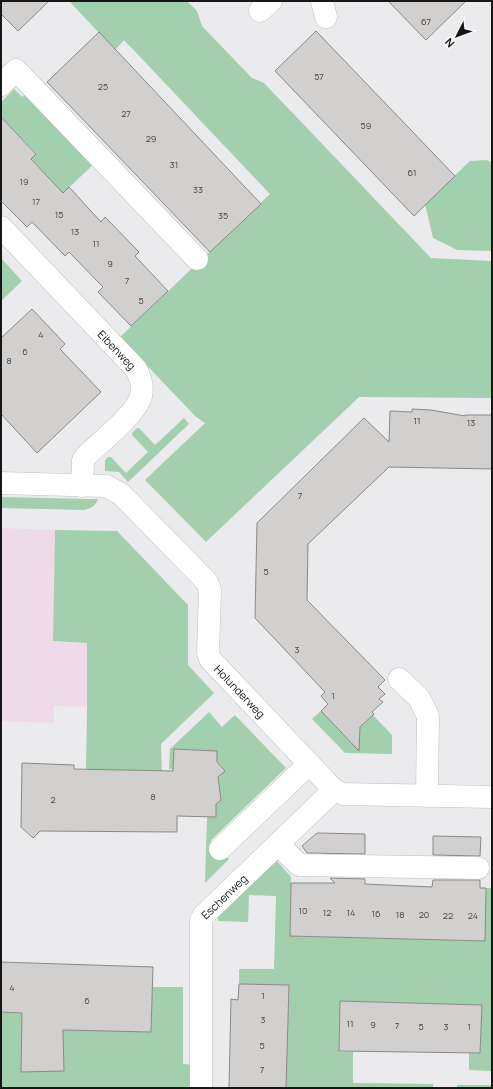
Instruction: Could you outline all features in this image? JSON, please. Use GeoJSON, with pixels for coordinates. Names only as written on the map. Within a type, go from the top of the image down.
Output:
{"type":"FeatureCollection","features":[{"type":"Feature","properties":{"kind":"street"},"geometry":{"type":"LineString","coordinates":[[1,85],[16,70],[197,259]]}},
{"type":"Feature","properties":{"kind":"street","name":"Eibenweg"},"geometry":{"type":"LineString","coordinates":[[1,227],[136,369],[142,380],[141,394],[134,409],[83,460],[82,486]]}},
{"type":"Feature","properties":{"kind":"street","name":"Holunderweg"},"geometry":{"type":"LineString","coordinates":[[1,483],[106,486],[121,494],[207,582],[210,590],[208,652],[210,658],[334,790]]}},
{"type":"Feature","properties":{"kind":"street"},"geometry":{"type":"LineString","coordinates":[[399,679],[419,698],[428,716],[427,796]]}},
{"type":"Feature","properties":{"kind":"street"},"geometry":{"type":"LineString","coordinates":[[220,849],[309,764]]}},
{"type":"Feature","properties":{"kind":"street"},"geometry":{"type":"LineString","coordinates":[[334,790],[343,794],[492,797]]}},
{"type":"Feature","properties":{"kind":"street","name":"Eschenweg"},"geometry":{"type":"LineString","coordinates":[[201,1088],[201,920],[204,915],[334,790]]}},
{"type":"Feature","properties":{"kind":"street"},"geometry":{"type":"LineString","coordinates":[[278,844],[299,865],[478,868]]}},
{"type":"Feature","properties":{"kind":"shaded area"},"geometry":{"type":"Polygon","coordinates":[[[1,528],[55,530],[53,641],[87,643],[87,707],[54,706],[54,723],[1,721],[1,528]]]}},
{"type":"Feature","properties":{"kind":"green space"},"geometry":{"type":"Polygon","coordinates":[[[69,1],[187,1],[197,11],[202,26],[252,78],[264,83],[431,258],[492,261],[492,398],[359,397],[206,542],[145,480],[205,423],[196,417],[120,337],[270,194],[124,40],[115,50],[69,1]]]}},
{"type":"Feature","properties":{"kind":"green space"},"geometry":{"type":"Polygon","coordinates":[[[14,89],[22,97],[27,92],[95,163],[63,193],[30,159],[36,153],[4,120],[1,122],[1,102],[14,89]]]}},
{"type":"Feature","properties":{"kind":"green space"},"geometry":{"type":"Polygon","coordinates":[[[487,160],[492,163],[492,251],[457,250],[433,238],[425,204],[470,161],[487,160]]]}},
{"type":"Feature","properties":{"kind":"green space"},"geometry":{"type":"Polygon","coordinates":[[[1,258],[22,281],[1,301],[1,258]]]}},
{"type":"Feature","properties":{"kind":"green space"},"geometry":{"type":"Polygon","coordinates":[[[184,418],[189,424],[128,482],[119,472],[105,471],[105,460],[108,457],[111,457],[126,473],[148,452],[132,435],[137,428],[139,428],[155,445],[184,418]]]}},
{"type":"Feature","properties":{"kind":"green space"},"geometry":{"type":"Polygon","coordinates":[[[1,497],[98,499],[93,506],[84,510],[1,508],[1,497]]]}},
{"type":"Feature","properties":{"kind":"green space"},"geometry":{"type":"Polygon","coordinates":[[[55,530],[117,531],[188,605],[188,665],[214,693],[161,744],[162,775],[148,770],[133,770],[129,774],[86,770],[87,643],[53,641],[55,530]]]}},
{"type":"Feature","properties":{"kind":"green space"},"geometry":{"type":"Polygon","coordinates":[[[321,711],[345,736],[360,722],[362,725],[370,712],[392,735],[392,754],[345,753],[312,719],[321,711]]]}},
{"type":"Feature","properties":{"kind":"green space"},"geometry":{"type":"Polygon","coordinates":[[[209,712],[222,727],[235,715],[286,768],[211,840],[229,859],[205,883],[207,817],[216,804],[217,779],[221,774],[217,762],[217,751],[174,749],[173,769],[169,769],[170,749],[209,712]]]}},
{"type":"Feature","properties":{"kind":"green space"},"geometry":{"type":"Polygon","coordinates":[[[277,861],[291,877],[290,936],[484,941],[486,888],[492,888],[492,1071],[469,1070],[469,1053],[480,1053],[482,1005],[340,1001],[339,1052],[353,1052],[353,1083],[433,1084],[433,1088],[286,1088],[289,985],[239,984],[239,969],[274,969],[276,896],[249,895],[248,922],[218,921],[218,914],[277,861]]]}},
{"type":"Feature","properties":{"kind":"green space"},"geometry":{"type":"Polygon","coordinates":[[[152,987],[183,987],[183,1064],[195,1065],[194,1088],[1,1088],[1,1012],[20,1013],[50,1019],[77,1030],[151,1032],[152,987]]]}},
{"type":"Feature","properties":{"kind":"green space"},"geometry":{"type":"Polygon","coordinates":[[[457,1085],[492,1085],[492,1088],[457,1088],[457,1085]]]}},
{"type":"Feature","properties":{"kind":"building"},"geometry":{"type":"Polygon","coordinates":[[[1,1],[49,1],[18,31],[1,14],[1,1]]]}},
{"type":"Feature","properties":{"kind":"building"},"geometry":{"type":"Polygon","coordinates":[[[388,1],[466,1],[426,40],[388,1]]]}},
{"type":"Feature","properties":{"kind":"building"},"geometry":{"type":"Polygon","coordinates":[[[316,31],[455,176],[414,216],[275,71],[316,31]]]}},
{"type":"Feature","properties":{"kind":"building"},"geometry":{"type":"Polygon","coordinates":[[[99,32],[261,204],[210,252],[47,82],[99,32]]]}},
{"type":"Feature","properties":{"kind":"building"},"geometry":{"type":"Polygon","coordinates":[[[1,117],[36,154],[31,159],[63,193],[69,187],[101,222],[105,217],[139,252],[135,256],[168,291],[131,326],[98,292],[103,287],[69,252],[65,256],[32,222],[27,227],[1,201],[1,117]]]}},
{"type":"Feature","properties":{"kind":"building"},"geometry":{"type":"Polygon","coordinates":[[[32,309],[65,344],[60,349],[101,392],[37,453],[1,414],[1,338],[32,309]]]}},
{"type":"Feature","properties":{"kind":"building"},"geometry":{"type":"Polygon","coordinates":[[[412,409],[431,410],[465,416],[492,415],[492,469],[389,467],[308,544],[307,600],[385,680],[378,687],[385,694],[379,699],[383,702],[372,712],[374,714],[360,727],[359,751],[321,711],[328,704],[321,696],[325,692],[255,618],[257,523],[364,418],[389,442],[390,411],[412,412],[412,409]]]}},
{"type":"Feature","properties":{"kind":"building"},"geometry":{"type":"Polygon","coordinates":[[[174,749],[217,751],[217,762],[225,771],[218,777],[221,800],[216,804],[216,817],[177,816],[177,832],[40,831],[33,838],[21,827],[22,763],[74,765],[74,769],[173,771],[174,749]]]}},
{"type":"Feature","properties":{"kind":"building"},"geometry":{"type":"Polygon","coordinates":[[[317,833],[365,834],[365,854],[307,853],[302,846],[317,833]]]}},
{"type":"Feature","properties":{"kind":"building"},"geometry":{"type":"Polygon","coordinates":[[[433,836],[481,837],[480,856],[433,855],[433,836]]]}},
{"type":"Feature","properties":{"kind":"building"},"geometry":{"type":"Polygon","coordinates":[[[330,878],[365,879],[365,884],[432,887],[433,880],[480,880],[480,888],[486,888],[485,941],[290,936],[291,883],[335,883],[330,878]]]}},
{"type":"Feature","properties":{"kind":"building"},"geometry":{"type":"Polygon","coordinates":[[[1,962],[153,967],[151,1032],[63,1030],[64,1071],[21,1072],[22,1013],[1,1012],[1,962]]]}},
{"type":"Feature","properties":{"kind":"building"},"geometry":{"type":"Polygon","coordinates":[[[239,984],[289,985],[286,1088],[229,1088],[231,999],[238,1000],[239,984]]]}},
{"type":"Feature","properties":{"kind":"building"},"geometry":{"type":"Polygon","coordinates":[[[340,1001],[482,1005],[480,1053],[339,1051],[340,1001]]]}}]}
